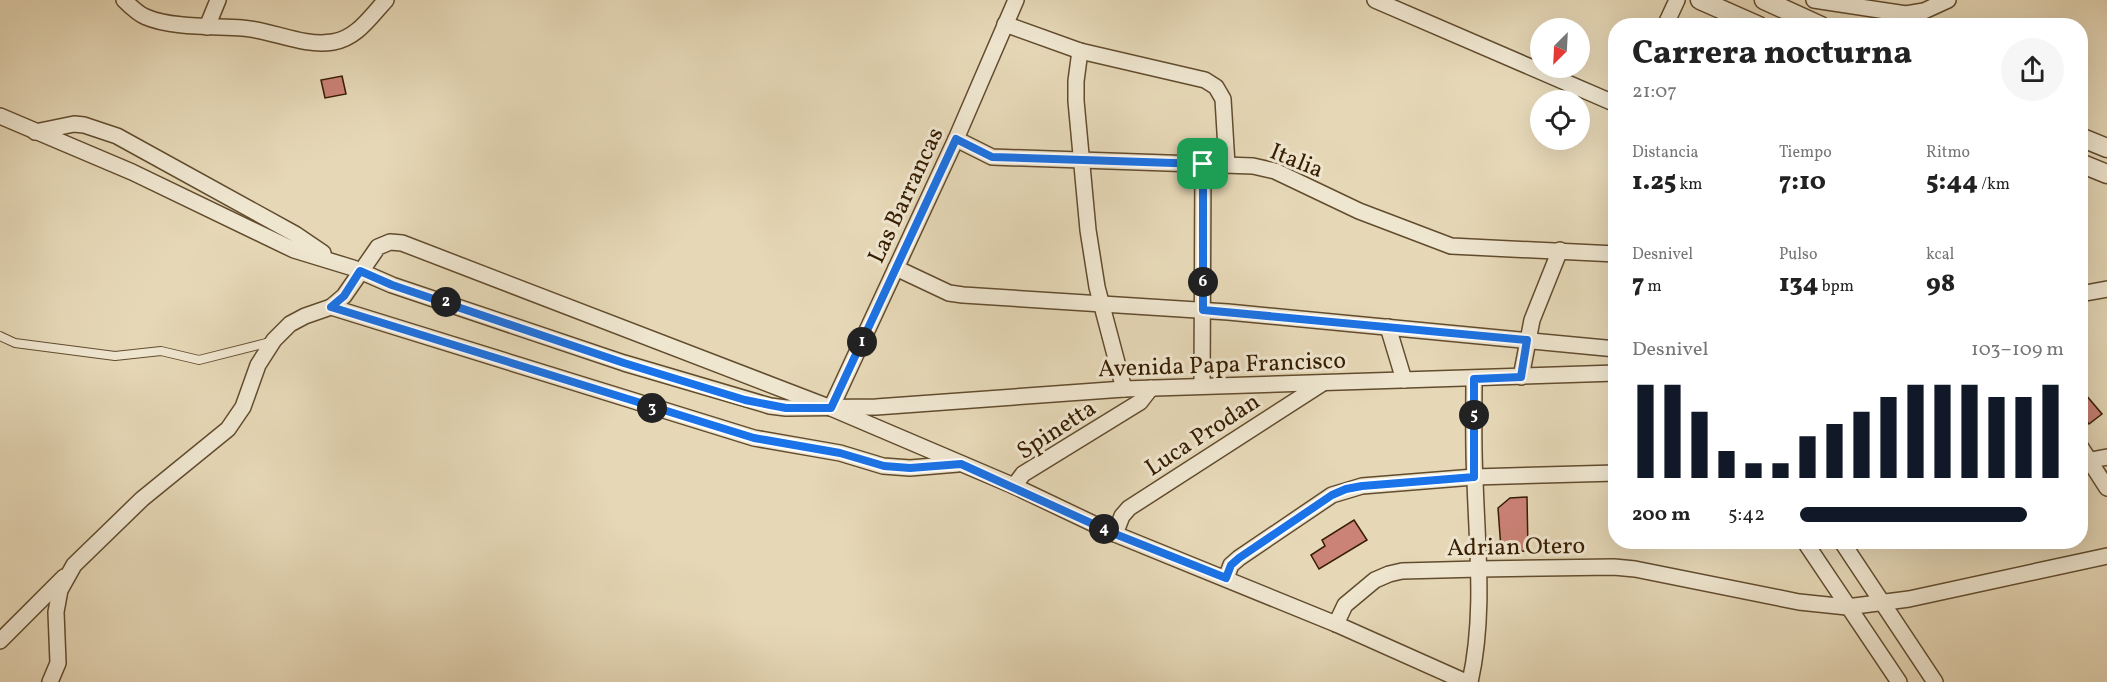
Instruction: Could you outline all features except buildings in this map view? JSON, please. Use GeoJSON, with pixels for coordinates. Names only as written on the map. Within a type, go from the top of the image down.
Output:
{"type":"FeatureCollection","features":[{"type":"Feature","properties":{"kind":"street"},"geometry":{"type":"LineString","coordinates":[[124,0],[146,18],[207,27],[244,28],[318,43],[334,42],[351,36],[386,0]]}},
{"type":"Feature","properties":{"kind":"street"},"geometry":{"type":"LineString","coordinates":[[207,27],[218,0]]}},
{"type":"Feature","properties":{"kind":"street","name":"Las Barrancas"},"geometry":{"type":"LineString","coordinates":[[831,408],[956,139],[1016,0]]}},
{"type":"Feature","properties":{"kind":"street"},"geometry":{"type":"LineString","coordinates":[[1375,0],[1608,101]]}},
{"type":"Feature","properties":{"kind":"street"},"geometry":{"type":"LineString","coordinates":[[1669,18],[1677,0]]}},
{"type":"Feature","properties":{"kind":"street"},"geometry":{"type":"LineString","coordinates":[[1700,0],[1741,18]]}},
{"type":"Feature","properties":{"kind":"street"},"geometry":{"type":"LineString","coordinates":[[1764,0],[1803,18]]}},
{"type":"Feature","properties":{"kind":"street"},"geometry":{"type":"LineString","coordinates":[[1814,0],[1906,15],[1924,11],[1948,0]]}},
{"type":"Feature","properties":{"kind":"street"},"geometry":{"type":"LineString","coordinates":[[1005,24],[1080,51],[1205,80],[1216,87],[1223,99],[1227,165]]}},
{"type":"Feature","properties":{"kind":"street"},"geometry":{"type":"LineString","coordinates":[[1080,51],[1076,101],[1088,230],[1100,303],[1124,389]]}},
{"type":"Feature","properties":{"kind":"street"},"geometry":{"type":"LineString","coordinates":[[0,116],[132,172],[294,250],[338,263]]}},
{"type":"Feature","properties":{"kind":"street"},"geometry":{"type":"LineString","coordinates":[[35,132],[74,124],[117,136],[295,234],[338,263]]}},
{"type":"Feature","properties":{"kind":"street","name":"Italia"},"geometry":{"type":"LineString","coordinates":[[956,139],[992,157],[1253,166],[1275,171],[1359,211],[1451,246],[1608,253]]}},
{"type":"Feature","properties":{"kind":"street"},"geometry":{"type":"LineString","coordinates":[[2088,140],[2107,147]]}},
{"type":"Feature","properties":{"kind":"street"},"geometry":{"type":"LineString","coordinates":[[1202,386],[1203,164]]}},
{"type":"Feature","properties":{"kind":"street"},"geometry":{"type":"LineString","coordinates":[[2088,167],[2107,174]]}},
{"type":"Feature","properties":{"kind":"street"},"geometry":{"type":"LineString","coordinates":[[0,641],[142,500],[228,429],[243,407],[258,365],[274,340],[290,324],[331,307],[344,296],[378,247],[390,242],[402,243],[831,408],[1014,486],[1115,534],[1336,624],[1468,682],[1476,657],[1479,568],[1474,477],[1474,379]]}},
{"type":"Feature","properties":{"kind":"street"},"geometry":{"type":"LineString","coordinates":[[1521,377],[1532,320],[1560,250]]}},
{"type":"Feature","properties":{"kind":"street","name":"Avenida Papa Francisco"},"geometry":{"type":"LineString","coordinates":[[338,263],[392,285],[624,363],[745,400],[786,408],[876,407],[1124,389],[1608,373]]}},
{"type":"Feature","properties":{"kind":"street"},"geometry":{"type":"LineString","coordinates":[[896,268],[950,293],[1203,310],[1608,348]]}},
{"type":"Feature","properties":{"kind":"street"},"geometry":{"type":"LineString","coordinates":[[2088,293],[2107,289]]}},
{"type":"Feature","properties":{"kind":"street"},"geometry":{"type":"LineString","coordinates":[[331,307],[754,438],[840,453],[884,466],[910,468],[961,464]]}},
{"type":"Feature","properties":{"kind":"street"},"geometry":{"type":"LineString","coordinates":[[1388,327],[1404,380]]}},
{"type":"Feature","properties":{"kind":"street","name":"Luca Prodan"},"geometry":{"type":"LineString","coordinates":[[1115,534],[1122,516],[1129,508],[1325,382]]}},
{"type":"Feature","properties":{"kind":"street","name":"Spinetta"},"geometry":{"type":"LineString","coordinates":[[1014,486],[1023,474],[1140,402],[1151,388]]}},
{"type":"Feature","properties":{"kind":"street"},"geometry":{"type":"LineString","coordinates":[[2088,460],[2107,457]]}},
{"type":"Feature","properties":{"kind":"street"},"geometry":{"type":"LineString","coordinates":[[2088,465],[2107,488]]}},
{"type":"Feature","properties":{"kind":"street"},"geometry":{"type":"LineString","coordinates":[[1226,578],[1231,565],[1239,558],[1332,495],[1362,486],[1474,477],[1608,473]]}},
{"type":"Feature","properties":{"kind":"street"},"geometry":{"type":"LineString","coordinates":[[1810,549],[1899,682]]}},
{"type":"Feature","properties":{"kind":"street"},"geometry":{"type":"LineString","coordinates":[[1847,549],[1935,682]]}},
{"type":"Feature","properties":{"kind":"street","name":"Adrian Otero"},"geometry":{"type":"LineString","coordinates":[[1336,624],[1345,605],[1375,580],[1402,571],[1614,567],[1635,569],[1799,602],[1847,607],[1909,599],[2107,556]]}},
{"type":"Feature","properties":{"kind":"street"},"geometry":{"type":"LineString","coordinates":[[50,682],[58,663],[56,612],[60,590],[72,568]]}},
{"type":"Feature","properties":{"kind":"lane"},"geometry":{"type":"LineString","coordinates":[[0,336],[15,343],[115,356],[161,351],[199,360],[259,346],[274,340]]}},
{"type":"Feature","properties":{"kind":"route"},"geometry":{"type":"LineString","coordinates":[[956,139],[992,157],[1203,164],[1203,310],[1527,340],[1521,377],[1474,379],[1474,477],[1346,489],[1332,495],[1239,558],[1231,565],[1226,578],[1115,534],[1014,486],[961,464],[910,468],[884,466],[840,453],[754,438],[670,414],[331,307],[344,296],[360,271],[392,285],[624,363],[745,400],[786,408],[831,408],[956,139]]}}]}
